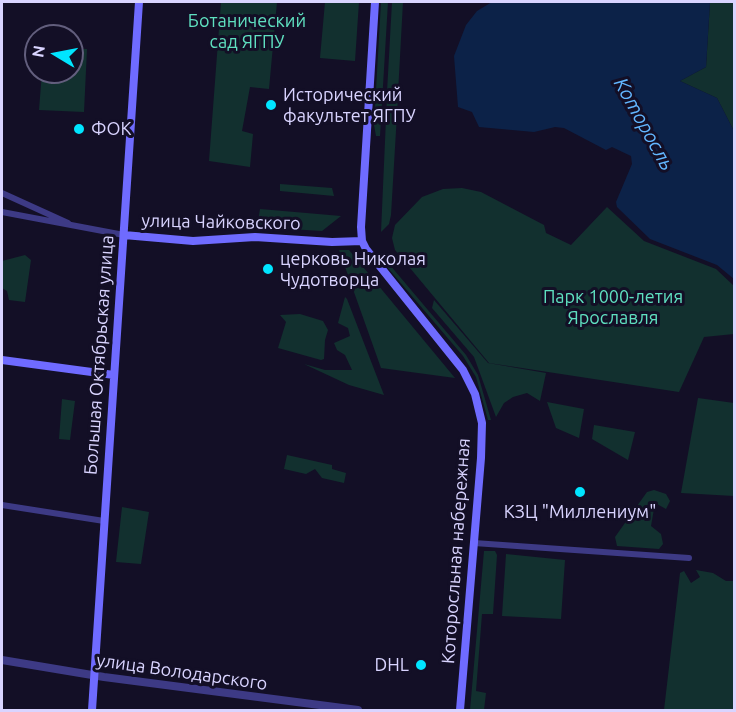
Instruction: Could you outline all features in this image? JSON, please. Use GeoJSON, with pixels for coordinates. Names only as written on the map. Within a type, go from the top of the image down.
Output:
{"type":"FeatureCollection","features":[{"type":"Feature","properties":{"kind":"main road","name":"Большая Октябрьская улица"},"geometry":{"type":"LineString","coordinates":[[92,711],[140,2]]}},
{"type":"Feature","properties":{"kind":"main road"},"geometry":{"type":"LineString","coordinates":[[362,241],[375,2]]}},
{"type":"Feature","properties":{"kind":"main road","name":"улица Чайковского"},"geometry":{"type":"LineString","coordinates":[[124,235],[193,241],[255,237],[332,242],[362,241]]}},
{"type":"Feature","properties":{"kind":"main road","name":"Которосльная набережная"},"geometry":{"type":"LineString","coordinates":[[362,241],[454,356],[475,394],[482,423],[460,711]]}},
{"type":"Feature","properties":{"kind":"main road"},"geometry":{"type":"LineString","coordinates":[[2,360],[114,375]]}},
{"type":"Feature","properties":{"kind":"street","name":"улица Чайковского"},"geometry":{"type":"LineString","coordinates":[[2,193],[79,228]]}},
{"type":"Feature","properties":{"kind":"street","name":"улица Чайковского"},"geometry":{"type":"LineString","coordinates":[[2,212],[124,235]]}},
{"type":"Feature","properties":{"kind":"street"},"geometry":{"type":"LineString","coordinates":[[2,505],[104,521]]}},
{"type":"Feature","properties":{"kind":"street"},"geometry":{"type":"LineString","coordinates":[[474,543],[662,558],[688,558]]}},
{"type":"Feature","properties":{"kind":"street","name":"улица Володарского"},"geometry":{"type":"LineString","coordinates":[[2,660],[94,675],[358,711]]}},
{"type":"Feature","properties":{"kind":"green space","name":"Ботанический сад ЯГПУ"},"geometry":{"type":"Polygon","coordinates":[[[221,2],[277,2],[269,89],[250,87],[242,131],[253,134],[250,167],[209,161],[221,2]]]}},
{"type":"Feature","properties":{"kind":"green space"},"geometry":{"type":"Polygon","coordinates":[[[325,2],[359,2],[355,61],[320,58],[325,2]]]}},
{"type":"Feature","properties":{"kind":"green space"},"geometry":{"type":"Polygon","coordinates":[[[381,2],[388,2],[380,136],[376,136],[374,125],[381,2]]]}},
{"type":"Feature","properties":{"kind":"green space"},"geometry":{"type":"Polygon","coordinates":[[[392,2],[403,2],[398,93],[387,92],[392,2]]]}},
{"type":"Feature","properties":{"kind":"green space"},"geometry":{"type":"Polygon","coordinates":[[[710,2],[734,2],[734,131],[717,98],[680,81],[706,67],[710,2]]]}},
{"type":"Feature","properties":{"kind":"green space"},"geometry":{"type":"Polygon","coordinates":[[[84,49],[87,49],[84,112],[39,110],[41,84],[84,84],[84,49]]]}},
{"type":"Feature","properties":{"kind":"green space"},"geometry":{"type":"Polygon","coordinates":[[[387,96],[398,97],[391,215],[389,224],[381,232],[387,96]]]}},
{"type":"Feature","properties":{"kind":"green space"},"geometry":{"type":"Polygon","coordinates":[[[280,184],[332,188],[334,196],[280,191],[280,184]]]}},
{"type":"Feature","properties":{"kind":"green space","name":"Парк 1000-летия Ярославля"},"geometry":{"type":"Polygon","coordinates":[[[462,188],[481,192],[544,225],[546,233],[571,245],[607,207],[644,241],[716,269],[734,286],[734,334],[704,337],[679,392],[489,363],[395,250],[392,238],[395,225],[422,197],[443,189],[462,188]]]}},
{"type":"Feature","properties":{"kind":"green space"},"geometry":{"type":"Polygon","coordinates":[[[260,209],[341,216],[322,231],[257,227],[260,209]]]}},
{"type":"Feature","properties":{"kind":"green space"},"geometry":{"type":"Polygon","coordinates":[[[339,250],[349,250],[455,378],[381,368],[339,250]]]}},
{"type":"Feature","properties":{"kind":"green space"},"geometry":{"type":"Polygon","coordinates":[[[25,255],[31,260],[25,302],[9,300],[7,291],[2,288],[2,261],[25,255]]]}},
{"type":"Feature","properties":{"kind":"green space"},"geometry":{"type":"Polygon","coordinates":[[[384,258],[466,355],[478,375],[491,420],[488,420],[476,377],[463,356],[382,261],[384,258]]]}},
{"type":"Feature","properties":{"kind":"green space"},"geometry":{"type":"Polygon","coordinates":[[[345,297],[384,395],[349,385],[304,364],[325,370],[352,370],[345,355],[337,350],[334,343],[350,336],[348,328],[338,323],[345,297]]]}},
{"type":"Feature","properties":{"kind":"green space"},"geometry":{"type":"Polygon","coordinates":[[[434,300],[488,363],[546,373],[540,401],[527,393],[513,397],[504,403],[496,417],[474,357],[432,308],[434,300]]]}},
{"type":"Feature","properties":{"kind":"green space"},"geometry":{"type":"Polygon","coordinates":[[[300,314],[323,321],[328,330],[324,359],[278,348],[286,322],[280,315],[300,314]]]}},
{"type":"Feature","properties":{"kind":"green space"},"geometry":{"type":"Polygon","coordinates":[[[698,398],[734,403],[734,496],[681,493],[698,398]]]}},
{"type":"Feature","properties":{"kind":"green space"},"geometry":{"type":"Polygon","coordinates":[[[62,399],[75,401],[70,440],[59,439],[62,399]]]}},
{"type":"Feature","properties":{"kind":"green space"},"geometry":{"type":"Polygon","coordinates":[[[547,402],[584,409],[579,438],[556,428],[547,402]]]}},
{"type":"Feature","properties":{"kind":"green space"},"geometry":{"type":"Polygon","coordinates":[[[594,425],[635,432],[628,460],[592,439],[594,425]]]}},
{"type":"Feature","properties":{"kind":"green space"},"geometry":{"type":"Polygon","coordinates":[[[287,455],[332,465],[332,469],[346,473],[344,483],[322,478],[315,469],[306,474],[284,469],[287,455]]]}},
{"type":"Feature","properties":{"kind":"green space"},"geometry":{"type":"Polygon","coordinates":[[[654,490],[666,494],[670,501],[666,509],[655,503],[651,526],[661,534],[663,544],[659,549],[617,546],[615,537],[647,492],[654,490]]]}},
{"type":"Feature","properties":{"kind":"green space"},"geometry":{"type":"Polygon","coordinates":[[[122,507],[149,512],[141,564],[116,562],[122,507]]]}},
{"type":"Feature","properties":{"kind":"green space"},"geometry":{"type":"Polygon","coordinates":[[[484,551],[495,551],[497,555],[493,614],[482,614],[476,691],[486,693],[484,710],[470,710],[484,551]]]}},
{"type":"Feature","properties":{"kind":"green space"},"geometry":{"type":"Polygon","coordinates":[[[506,554],[565,560],[561,619],[502,616],[506,554]]]}},
{"type":"Feature","properties":{"kind":"green space"},"geometry":{"type":"Polygon","coordinates":[[[696,570],[713,573],[726,581],[734,581],[734,710],[664,710],[680,573],[684,571],[691,583],[700,577],[696,570]]]}},
{"type":"Feature","properties":{"kind":"water","name":"Которосль"},"geometry":{"type":"Polygon","coordinates":[[[492,2],[710,2],[706,67],[680,81],[717,98],[734,131],[734,279],[717,265],[650,239],[617,207],[616,202],[632,164],[631,156],[612,147],[606,150],[564,128],[555,127],[534,132],[479,127],[472,112],[458,107],[454,56],[466,25],[477,11],[492,2]]]}},
{"type":"Feature","properties":{"kind":"place","name":"Исторический факультет ЯГПУ"},"geometry":{"type":"Point","coordinates":[271,105]}},
{"type":"Feature","properties":{"kind":"place","name":"ФОК"},"geometry":{"type":"Point","coordinates":[79,129]}},
{"type":"Feature","properties":{"kind":"place","name":"церковь Николая Чудотворца"},"geometry":{"type":"Point","coordinates":[268,269]}},
{"type":"Feature","properties":{"kind":"place","name":"КЗЦ \"Миллениум\""},"geometry":{"type":"Point","coordinates":[580,492]}},
{"type":"Feature","properties":{"kind":"place","name":"DHL"},"geometry":{"type":"Point","coordinates":[421,665]}}]}
